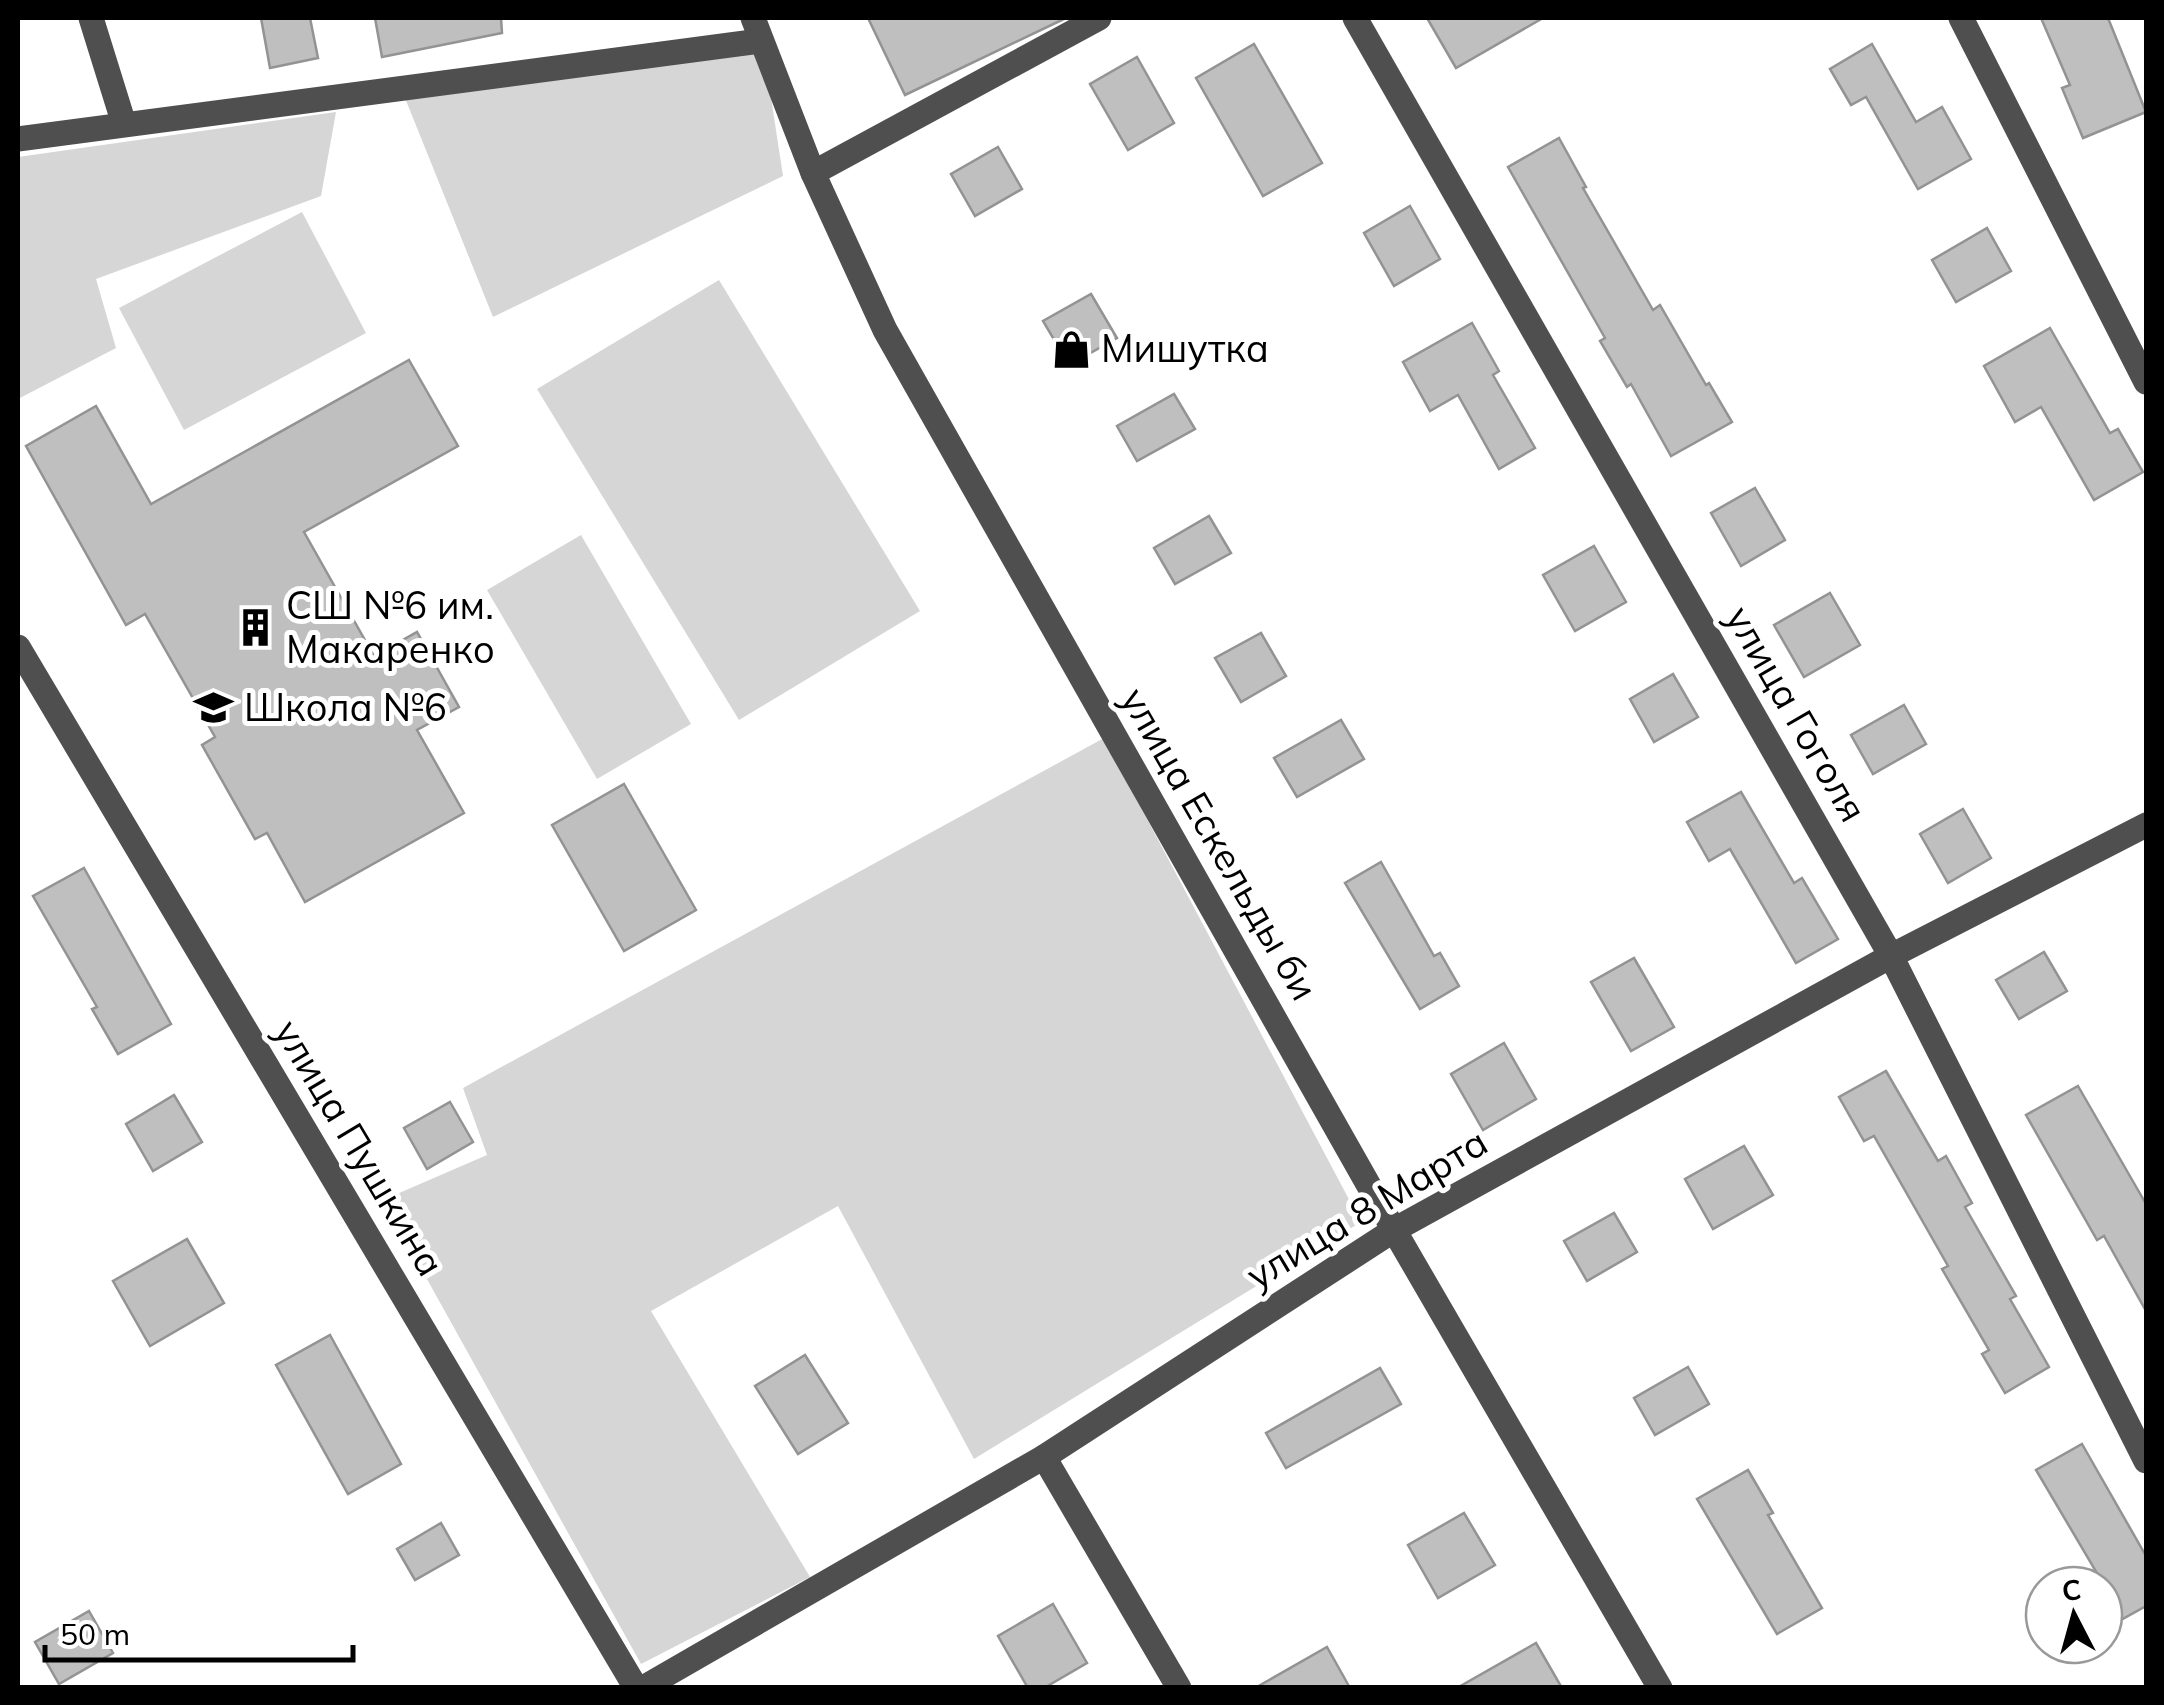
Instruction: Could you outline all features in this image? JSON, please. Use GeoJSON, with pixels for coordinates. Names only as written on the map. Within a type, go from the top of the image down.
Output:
{"type":"FeatureCollection","features":[{"type":"Feature","properties":{"kind":"street"},"geometry":{"type":"LineString","coordinates":[[91,18],[124,124]]}},
{"type":"Feature","properties":{"kind":"street"},"geometry":{"type":"LineString","coordinates":[[813,173],[1098,18]]}},
{"type":"Feature","properties":{"kind":"street","name":"улица Гоголя"},"geometry":{"type":"LineString","coordinates":[[1356,18],[1891,956],[2146,1461]]}},
{"type":"Feature","properties":{"kind":"street"},"geometry":{"type":"LineString","coordinates":[[1961,18],[2146,382]]}},
{"type":"Feature","properties":{"kind":"street"},"geometry":{"type":"LineString","coordinates":[[18,138],[756,29]]}},
{"type":"Feature","properties":{"kind":"street","name":"улица Ескельды би"},"geometry":{"type":"LineString","coordinates":[[756,29],[813,173],[885,330],[1394,1230],[1660,1688]]}},
{"type":"Feature","properties":{"kind":"street","name":"улица Пушкина"},"geometry":{"type":"LineString","coordinates":[[18,647],[640,1688]]}},
{"type":"Feature","properties":{"kind":"street","name":"улица 8 Марта"},"geometry":{"type":"LineString","coordinates":[[640,1688],[1044,1457],[1394,1230],[1891,956],[2146,825]]}},
{"type":"Feature","properties":{"kind":"street"},"geometry":{"type":"LineString","coordinates":[[1044,1457],[1178,1688]]}},
{"type":"Feature","properties":{"kind":"shaded area"},"geometry":{"type":"Polygon","coordinates":[[[764,52],[783,176],[493,317],[405,98],[764,52]]]}},
{"type":"Feature","properties":{"kind":"shaded area"},"geometry":{"type":"Polygon","coordinates":[[[336,112],[321,196],[96,279],[116,348],[18,399],[18,157],[336,112]]]}},
{"type":"Feature","properties":{"kind":"shaded area"},"geometry":{"type":"Polygon","coordinates":[[[302,212],[366,333],[184,430],[119,308],[302,212]]]}},
{"type":"Feature","properties":{"kind":"shaded area"},"geometry":{"type":"Polygon","coordinates":[[[719,280],[920,611],[739,720],[537,389],[719,280]]]}},
{"type":"Feature","properties":{"kind":"shaded area"},"geometry":{"type":"Polygon","coordinates":[[[581,535],[691,724],[597,779],[487,590],[581,535]]]}},
{"type":"Feature","properties":{"kind":"shaded area"},"geometry":{"type":"Polygon","coordinates":[[[1104,738],[1361,1222],[974,1459],[838,1206],[651,1311],[810,1577],[641,1664],[383,1200],[487,1155],[463,1088],[1104,738]]]}},
{"type":"Feature","properties":{"kind":"building"},"geometry":{"type":"Polygon","coordinates":[[[261,18],[310,18],[318,58],[270,68],[261,18]]]}},
{"type":"Feature","properties":{"kind":"building"},"geometry":{"type":"Polygon","coordinates":[[[375,18],[501,18],[502,33],[382,57],[375,18]]]}},
{"type":"Feature","properties":{"kind":"building"},"geometry":{"type":"Polygon","coordinates":[[[868,18],[1066,18],[905,95],[868,18]]]}},
{"type":"Feature","properties":{"kind":"building"},"geometry":{"type":"Polygon","coordinates":[[[1427,18],[1543,18],[1456,68],[1427,18]]]}},
{"type":"Feature","properties":{"kind":"building"},"geometry":{"type":"Polygon","coordinates":[[[2041,18],[2108,18],[2146,112],[2083,138],[2062,88],[2070,85],[2041,18]]]}},
{"type":"Feature","properties":{"kind":"building"},"geometry":{"type":"Polygon","coordinates":[[[1254,44],[1322,163],[1263,196],[1196,78],[1254,44]]]}},
{"type":"Feature","properties":{"kind":"building"},"geometry":{"type":"Polygon","coordinates":[[[1872,44],[1916,122],[1942,107],[1971,159],[1918,189],[1866,97],[1851,105],[1830,69],[1872,44]]]}},
{"type":"Feature","properties":{"kind":"building"},"geometry":{"type":"Polygon","coordinates":[[[1137,57],[1174,123],[1128,150],[1090,84],[1137,57]]]}},
{"type":"Feature","properties":{"kind":"building"},"geometry":{"type":"Polygon","coordinates":[[[1559,138],[1653,310],[1660,305],[1732,422],[1671,456],[1631,384],[1627,387],[1600,341],[1605,338],[1508,167],[1559,138]]]}},
{"type":"Feature","properties":{"kind":"building"},"geometry":{"type":"Polygon","coordinates":[[[998,147],[1022,189],[975,216],[951,174],[998,147]]]}},
{"type":"Feature","properties":{"kind":"building"},"geometry":{"type":"Polygon","coordinates":[[[1410,206],[1440,259],[1394,286],[1364,233],[1410,206]]]}},
{"type":"Feature","properties":{"kind":"building"},"geometry":{"type":"Polygon","coordinates":[[[1987,228],[2011,271],[1956,302],[1932,260],[1987,228]]]}},
{"type":"Feature","properties":{"kind":"building"},"geometry":{"type":"Polygon","coordinates":[[[1091,294],[1117,338],[1069,365],[1043,321],[1091,294]]]}},
{"type":"Feature","properties":{"kind":"building"},"geometry":{"type":"Polygon","coordinates":[[[1472,323],[1499,371],[1493,375],[1535,448],[1499,469],[1458,395],[1430,411],[1403,362],[1472,323]]]}},
{"type":"Feature","properties":{"kind":"building"},"geometry":{"type":"Polygon","coordinates":[[[2050,328],[2110,433],[2118,429],[2143,472],[2094,500],[2041,407],[2015,422],[1984,366],[2050,328]]]}},
{"type":"Feature","properties":{"kind":"building","name":"СШ №6 им. Макаренко"},"geometry":{"type":"Polygon","coordinates":[[[409,360],[458,446],[304,532],[374,656],[417,632],[459,707],[417,730],[464,813],[305,902],[267,833],[255,839],[202,745],[215,737],[145,614],[126,625],[26,446],[96,406],[151,504],[409,360]]]}},
{"type":"Feature","properties":{"kind":"building"},"geometry":{"type":"Polygon","coordinates":[[[1174,394],[1195,429],[1137,461],[1117,426],[1174,394]]]}},
{"type":"Feature","properties":{"kind":"building"},"geometry":{"type":"Polygon","coordinates":[[[1755,488],[1785,540],[1741,566],[1711,513],[1755,488]]]}},
{"type":"Feature","properties":{"kind":"building"},"geometry":{"type":"Polygon","coordinates":[[[1209,516],[1231,553],[1175,584],[1154,548],[1209,516]]]}},
{"type":"Feature","properties":{"kind":"building"},"geometry":{"type":"Polygon","coordinates":[[[1594,546],[1626,602],[1575,631],[1543,575],[1594,546]]]}},
{"type":"Feature","properties":{"kind":"building"},"geometry":{"type":"Polygon","coordinates":[[[1830,593],[1860,645],[1804,677],[1774,625],[1830,593]]]}},
{"type":"Feature","properties":{"kind":"building"},"geometry":{"type":"Polygon","coordinates":[[[1261,633],[1286,676],[1241,702],[1215,658],[1261,633]]]}},
{"type":"Feature","properties":{"kind":"building"},"geometry":{"type":"Polygon","coordinates":[[[1673,674],[1698,717],[1654,742],[1630,699],[1673,674]]]}},
{"type":"Feature","properties":{"kind":"building"},"geometry":{"type":"Polygon","coordinates":[[[1904,705],[1926,744],[1873,774],[1851,735],[1904,705]]]}},
{"type":"Feature","properties":{"kind":"building"},"geometry":{"type":"Polygon","coordinates":[[[1341,720],[1364,759],[1297,797],[1274,758],[1341,720]]]}},
{"type":"Feature","properties":{"kind":"building"},"geometry":{"type":"Polygon","coordinates":[[[624,784],[696,910],[624,951],[552,825],[624,784]]]}},
{"type":"Feature","properties":{"kind":"building"},"geometry":{"type":"Polygon","coordinates":[[[1741,792],[1794,883],[1802,878],[1838,939],[1796,963],[1730,849],[1709,861],[1687,822],[1741,792]]]}},
{"type":"Feature","properties":{"kind":"building"},"geometry":{"type":"Polygon","coordinates":[[[1963,809],[1991,858],[1948,883],[1920,834],[1963,809]]]}},
{"type":"Feature","properties":{"kind":"building"},"geometry":{"type":"Polygon","coordinates":[[[1381,862],[1434,956],[1440,953],[1459,986],[1420,1009],[1345,883],[1381,862]]]}},
{"type":"Feature","properties":{"kind":"building"},"geometry":{"type":"Polygon","coordinates":[[[84,868],[171,1024],[118,1054],[92,1009],[97,1007],[33,896],[84,868]]]}},
{"type":"Feature","properties":{"kind":"building"},"geometry":{"type":"Polygon","coordinates":[[[2044,952],[2067,991],[2019,1019],[1996,980],[2044,952]]]}},
{"type":"Feature","properties":{"kind":"building"},"geometry":{"type":"Polygon","coordinates":[[[1634,958],[1674,1027],[1631,1051],[1591,982],[1634,958]]]}},
{"type":"Feature","properties":{"kind":"building"},"geometry":{"type":"Polygon","coordinates":[[[1504,1043],[1536,1099],[1483,1130],[1451,1074],[1504,1043]]]}},
{"type":"Feature","properties":{"kind":"building"},"geometry":{"type":"Polygon","coordinates":[[[1886,1071],[1938,1161],[1946,1156],[1972,1203],[1965,1207],[2016,1296],[2010,1299],[2049,1367],[2005,1393],[1982,1354],[1989,1350],[1942,1269],[1948,1266],[1874,1136],[1864,1141],[1839,1097],[1886,1071]]]}},
{"type":"Feature","properties":{"kind":"building"},"geometry":{"type":"Polygon","coordinates":[[[2078,1086],[2146,1204],[2146,1311],[2104,1236],[2097,1240],[2026,1115],[2078,1086]]]}},
{"type":"Feature","properties":{"kind":"building"},"geometry":{"type":"Polygon","coordinates":[[[174,1095],[202,1142],[153,1171],[126,1124],[174,1095]]]}},
{"type":"Feature","properties":{"kind":"building"},"geometry":{"type":"Polygon","coordinates":[[[450,1102],[473,1142],[427,1169],[404,1128],[450,1102]]]}},
{"type":"Feature","properties":{"kind":"building"},"geometry":{"type":"Polygon","coordinates":[[[1744,1146],[1773,1195],[1713,1229],[1685,1179],[1744,1146]]]}},
{"type":"Feature","properties":{"kind":"building"},"geometry":{"type":"Polygon","coordinates":[[[1614,1213],[1637,1252],[1587,1281],[1564,1241],[1614,1213]]]}},
{"type":"Feature","properties":{"kind":"building"},"geometry":{"type":"Polygon","coordinates":[[[187,1239],[224,1303],[150,1346],[113,1281],[187,1239]]]}},
{"type":"Feature","properties":{"kind":"building"},"geometry":{"type":"Polygon","coordinates":[[[330,1335],[401,1464],[348,1494],[276,1365],[330,1335]]]}},
{"type":"Feature","properties":{"kind":"building"},"geometry":{"type":"Polygon","coordinates":[[[805,1355],[848,1423],[798,1454],[755,1386],[805,1355]]]}},
{"type":"Feature","properties":{"kind":"building"},"geometry":{"type":"Polygon","coordinates":[[[1688,1367],[1709,1404],[1655,1435],[1634,1398],[1688,1367]]]}},
{"type":"Feature","properties":{"kind":"building"},"geometry":{"type":"Polygon","coordinates":[[[1380,1368],[1401,1404],[1286,1468],[1266,1433],[1380,1368]]]}},
{"type":"Feature","properties":{"kind":"building"},"geometry":{"type":"Polygon","coordinates":[[[2082,1444],[2146,1556],[2146,1606],[2124,1618],[2124,1565],[2092,1565],[2036,1470],[2082,1444]]]}},
{"type":"Feature","properties":{"kind":"building"},"geometry":{"type":"Polygon","coordinates":[[[1748,1470],[1773,1513],[1768,1515],[1822,1608],[1777,1634],[1697,1499],[1748,1470]]]}},
{"type":"Feature","properties":{"kind":"building"},"geometry":{"type":"Polygon","coordinates":[[[1464,1513],[1495,1565],[1438,1598],[1408,1545],[1464,1513]]]}},
{"type":"Feature","properties":{"kind":"building"},"geometry":{"type":"Polygon","coordinates":[[[441,1523],[459,1555],[415,1580],[397,1549],[441,1523]]]}},
{"type":"Feature","properties":{"kind":"building"},"geometry":{"type":"Polygon","coordinates":[[[1053,1604],[1087,1663],[1044,1688],[1028,1688],[998,1636],[1053,1604]]]}},
{"type":"Feature","properties":{"kind":"building"},"geometry":{"type":"Polygon","coordinates":[[[89,1611],[113,1653],[59,1684],[35,1642],[89,1611]]]}},
{"type":"Feature","properties":{"kind":"building"},"geometry":{"type":"Polygon","coordinates":[[[1536,1643],[1562,1688],[1457,1688],[1536,1643]]]}},
{"type":"Feature","properties":{"kind":"building"},"geometry":{"type":"Polygon","coordinates":[[[1327,1647],[1350,1688],[1255,1688],[1327,1647]]]}},
{"type":"Feature","properties":{"kind":"place","name":"Мишутка"},"geometry":{"type":"Point","coordinates":[1071,349]}},
{"type":"Feature","properties":{"kind":"place","name":"СШ №6 им. Макаренко"},"geometry":{"type":"Point","coordinates":[256,628]}},
{"type":"Feature","properties":{"kind":"place","name":"Школа №6"},"geometry":{"type":"Point","coordinates":[214,708]}}]}
